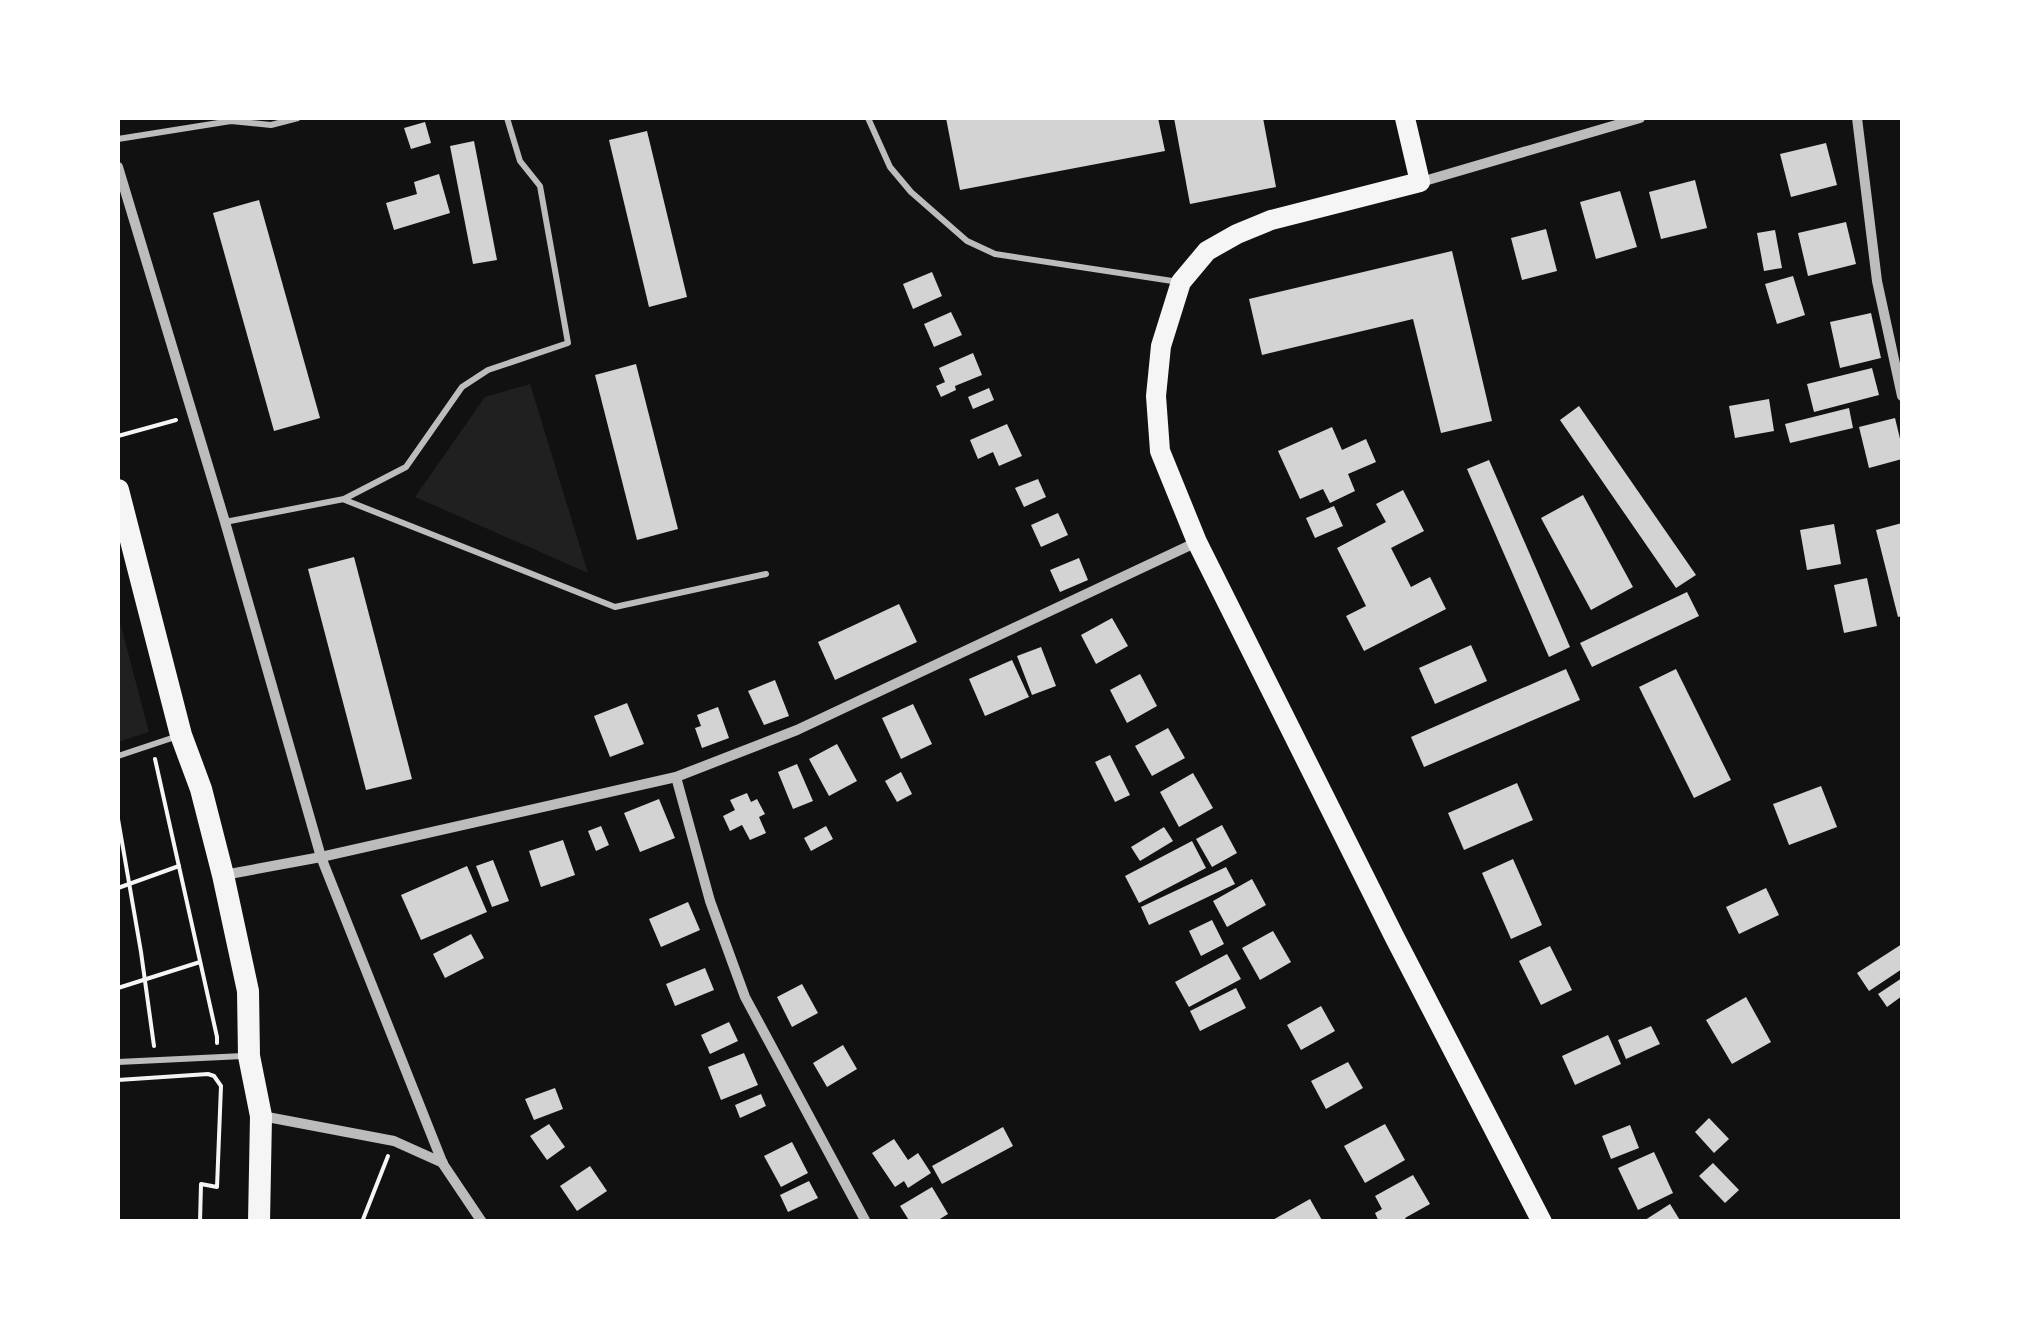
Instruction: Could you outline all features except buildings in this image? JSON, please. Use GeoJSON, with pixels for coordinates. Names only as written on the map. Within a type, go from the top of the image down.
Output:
{"type":"FeatureCollection","features":[{"type":"Feature","properties":{"kind":"main road"},"geometry":{"type":"LineString","coordinates":[[1406,118],[1420,182],[1271,220],[1237,234],[1207,251],[1182,282],[1161,346],[1156,396],[1160,451],[1197,542],[1542,1222]]}},
{"type":"Feature","properties":{"kind":"main road"},"geometry":{"type":"LineString","coordinates":[[118,490],[181,736],[201,790],[248,991],[250,1056],[261,1116],[259,1222]]}},
{"type":"Feature","properties":{"kind":"street"},"geometry":{"type":"LineString","coordinates":[[1420,182],[1640,118]]}},
{"type":"Feature","properties":{"kind":"street"},"geometry":{"type":"LineString","coordinates":[[1857,118],[1877,280],[1902,396]]}},
{"type":"Feature","properties":{"kind":"street"},"geometry":{"type":"LineString","coordinates":[[118,167],[321,857],[444,1164],[482,1222]]}},
{"type":"Feature","properties":{"kind":"street"},"geometry":{"type":"LineString","coordinates":[[223,876],[676,777],[798,730],[1197,542]]}},
{"type":"Feature","properties":{"kind":"street"},"geometry":{"type":"LineString","coordinates":[[676,777],[710,902],[745,997],[866,1222]]}},
{"type":"Feature","properties":{"kind":"street"},"geometry":{"type":"LineString","coordinates":[[261,1116],[394,1141],[444,1164]]}},
{"type":"Feature","properties":{"kind":"lane"},"geometry":{"type":"LineString","coordinates":[[118,139],[231,121],[271,125],[298,118]]}},
{"type":"Feature","properties":{"kind":"lane"},"geometry":{"type":"LineString","coordinates":[[224,522],[344,499],[406,467],[462,387],[488,370],[568,344],[540,186],[520,161],[507,118]]}},
{"type":"Feature","properties":{"kind":"lane"},"geometry":{"type":"LineString","coordinates":[[868,118],[890,167],[911,192],[967,241],[996,254],[1182,282]]}},
{"type":"Feature","properties":{"kind":"lane"},"geometry":{"type":"LineString","coordinates":[[344,499],[615,607],[766,574]]}},
{"type":"Feature","properties":{"kind":"lane"},"geometry":{"type":"LineString","coordinates":[[118,756],[181,736]]}},
{"type":"Feature","properties":{"kind":"lane"},"geometry":{"type":"LineString","coordinates":[[118,1062],[250,1056]]}},
{"type":"Feature","properties":{"kind":"path"},"geometry":{"type":"LineString","coordinates":[[118,436],[192,416]]}},
{"type":"Feature","properties":{"kind":"path"},"geometry":{"type":"LineString","coordinates":[[152,745],[217,1037],[215,1058]]}},
{"type":"Feature","properties":{"kind":"path"},"geometry":{"type":"LineString","coordinates":[[118,819],[156,1060]]}},
{"type":"Feature","properties":{"kind":"path"},"geometry":{"type":"LineString","coordinates":[[118,888],[179,866]]}},
{"type":"Feature","properties":{"kind":"path"},"geometry":{"type":"LineString","coordinates":[[118,988],[200,962]]}},
{"type":"Feature","properties":{"kind":"path"},"geometry":{"type":"LineString","coordinates":[[118,1080],[208,1074],[221,1086],[217,1187],[201,1184],[200,1222]]}},
{"type":"Feature","properties":{"kind":"path"},"geometry":{"type":"LineString","coordinates":[[362,1222],[394,1141]]}},
{"type":"Feature","properties":{"kind":"shaded area"},"geometry":{"type":"Polygon","coordinates":[[[530,384],[588,573],[415,497],[485,397],[530,384]]]}},
{"type":"Feature","properties":{"kind":"shaded area"},"geometry":{"type":"Polygon","coordinates":[[[118,615],[149,732],[118,742],[118,615]]]}}]}
